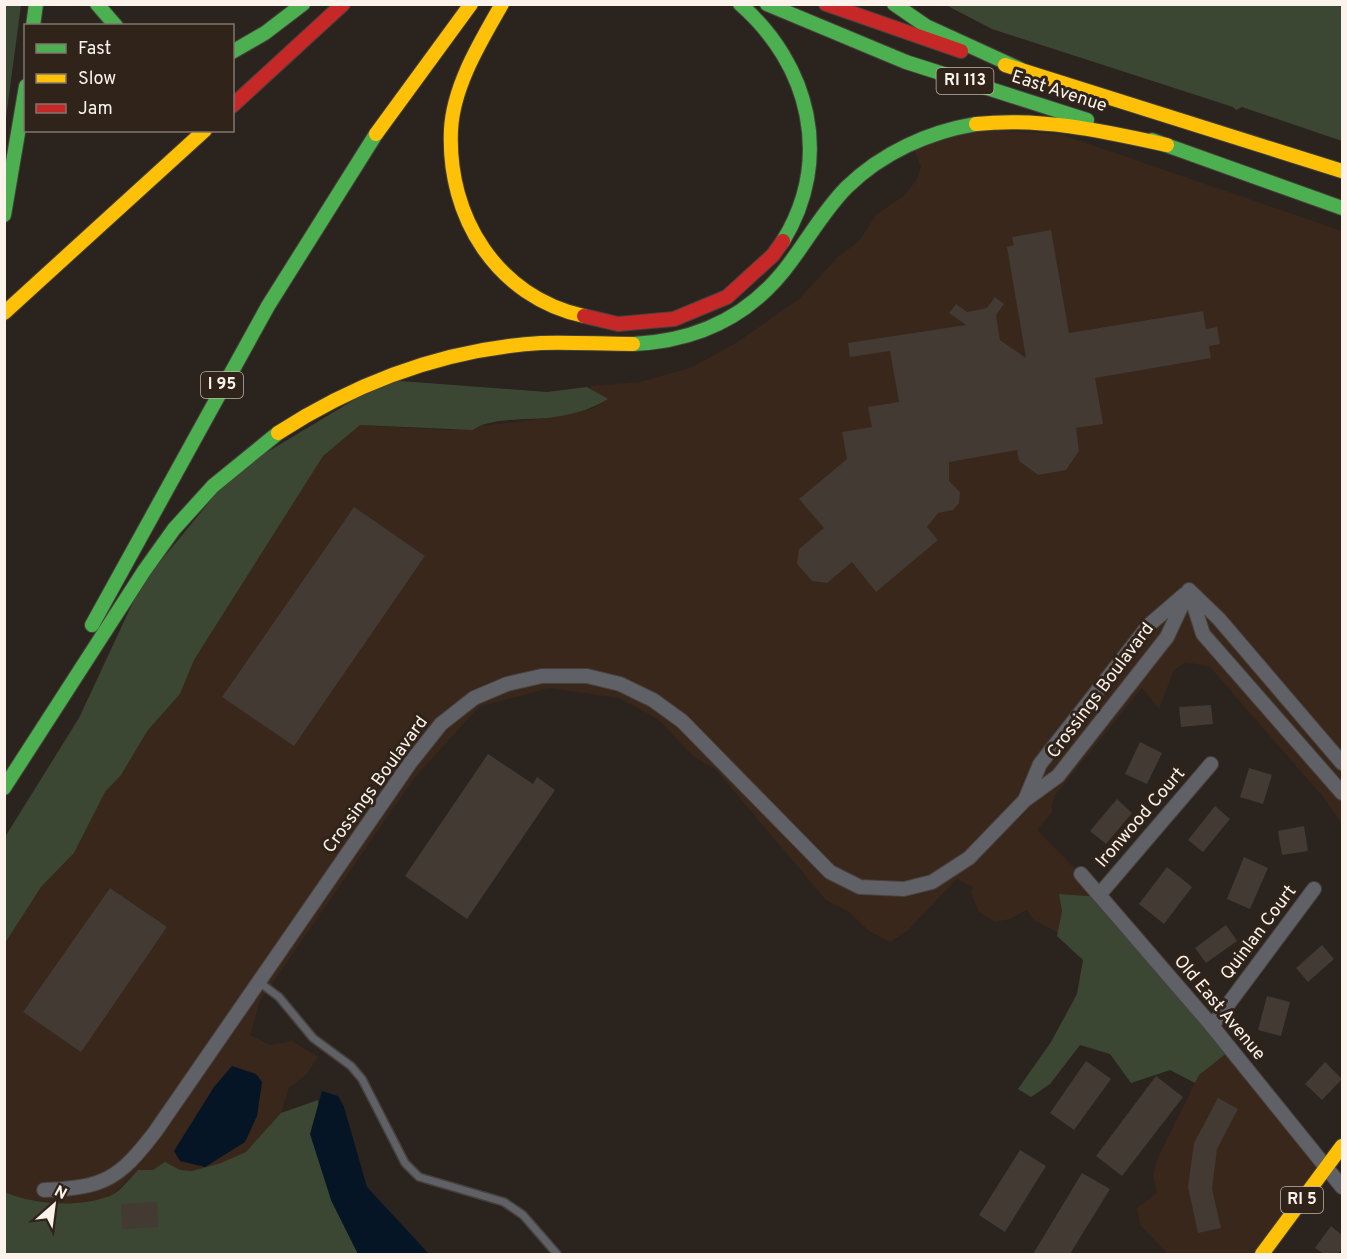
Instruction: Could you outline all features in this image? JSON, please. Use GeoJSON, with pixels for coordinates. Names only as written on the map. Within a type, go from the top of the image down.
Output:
{"type":"FeatureCollection","features":[{"type":"Feature","properties":{"kind":"main road"},"geometry":{"type":"LineString","coordinates":[[33,24],[36,4]]}},
{"type":"Feature","properties":{"kind":"main road"},"geometry":{"type":"LineString","coordinates":[[97,4],[114,24]]}},
{"type":"Feature","properties":{"kind":"main road"},"geometry":{"type":"LineString","coordinates":[[234,50],[265,33],[303,4]]}},
{"type":"Feature","properties":{"kind":"main road"},"geometry":{"type":"LineString","coordinates":[[234,104],[343,4]]}},
{"type":"Feature","properties":{"kind":"main road","name":"I 95"},"geometry":{"type":"LineString","coordinates":[[4,786],[276,290],[363,154],[471,4]]}},
{"type":"Feature","properties":{"kind":"main road"},"geometry":{"type":"LineString","coordinates":[[502,4],[472,61],[453,114],[452,166],[459,202],[474,235],[498,267],[541,303],[587,321],[639,326],[686,317],[720,303],[752,279],[788,233],[803,197],[811,155],[807,112],[802,92],[785,53],[774,37],[740,4]]}},
{"type":"Feature","properties":{"kind":"main road","name":"East Avenue"},"geometry":{"type":"LineString","coordinates":[[766,4],[906,62],[1167,145],[1342,208]]}},
{"type":"Feature","properties":{"kind":"main road","name":"East Avenue"},"geometry":{"type":"LineString","coordinates":[[826,4],[912,36],[1342,171]]}},
{"type":"Feature","properties":{"kind":"main road"},"geometry":{"type":"LineString","coordinates":[[894,4],[926,26],[1020,69]]}},
{"type":"Feature","properties":{"kind":"main road"},"geometry":{"type":"LineString","coordinates":[[4,215],[24,98]]}},
{"type":"Feature","properties":{"kind":"main road"},"geometry":{"type":"LineString","coordinates":[[4,786],[149,563],[186,514],[250,453],[295,422],[333,400],[394,374],[455,355],[488,349],[550,343],[646,345],[677,341],[710,329],[752,305],[776,283],[797,257],[828,209],[856,178],[900,148],[949,129],[990,122],[1029,120],[1167,145]]}},
{"type":"Feature","properties":{"kind":"main road"},"geometry":{"type":"LineString","coordinates":[[4,313],[203,132]]}},
{"type":"Feature","properties":{"kind":"main road","name":"RI 5"},"geometry":{"type":"LineString","coordinates":[[1262,1254],[1342,1146]]}},
{"type":"Feature","properties":{"kind":"street"},"geometry":{"type":"LineString","coordinates":[[1189,591],[1219,619],[1342,763]]}},
{"type":"Feature","properties":{"kind":"street"},"geometry":{"type":"LineString","coordinates":[[1189,591],[1203,634],[1342,793]]}},
{"type":"Feature","properties":{"kind":"street","name":"Crossings Boulavard"},"geometry":{"type":"LineString","coordinates":[[1025,800],[1040,764],[1149,625],[1189,591]]}},
{"type":"Feature","properties":{"kind":"street","name":"Crossings Boulavard"},"geometry":{"type":"LineString","coordinates":[[44,1190],[76,1189],[106,1180],[130,1165],[410,763],[441,724],[474,698],[507,684],[542,676],[587,676],[620,684],[653,700],[682,721],[830,873],[860,887],[904,889],[932,882],[969,858],[1025,800],[1058,776],[1167,637],[1189,591]]}},
{"type":"Feature","properties":{"kind":"street","name":"Ironwood Court"},"geometry":{"type":"LineString","coordinates":[[1099,895],[1211,764]]}},
{"type":"Feature","properties":{"kind":"street","name":"Old East Avenue"},"geometry":{"type":"LineString","coordinates":[[1081,874],[1212,1026],[1328,1166],[1342,1187]]}},
{"type":"Feature","properties":{"kind":"street","name":"Quinlan Court"},"geometry":{"type":"LineString","coordinates":[[1212,1026],[1314,890]]}},
{"type":"Feature","properties":{"kind":"lane"},"geometry":{"type":"LineString","coordinates":[[259,982],[279,997],[313,1038],[351,1066],[362,1079],[405,1163],[419,1177],[504,1202],[523,1215],[557,1254]]}},
{"type":"Feature","properties":{"kind":"shaded area"},"geometry":{"type":"Polygon","coordinates":[[[967,129],[1060,134],[1342,231],[1342,824],[1324,798],[1210,667],[1186,662],[1174,670],[1159,709],[1142,688],[1056,794],[1051,806],[1053,811],[1037,830],[1103,897],[1060,894],[1062,911],[1058,933],[1034,920],[1027,910],[1010,919],[995,922],[979,912],[971,893],[973,887],[957,879],[907,931],[890,942],[869,931],[848,911],[826,900],[716,770],[693,756],[658,719],[619,698],[549,688],[479,707],[415,777],[260,1001],[250,1035],[270,1045],[292,1041],[318,1057],[306,1075],[289,1088],[281,1113],[247,1152],[226,1162],[192,1171],[138,1170],[105,1202],[68,1206],[19,1198],[5,1192],[4,943],[41,887],[74,853],[105,792],[121,775],[148,730],[180,694],[194,660],[322,456],[359,425],[449,430],[555,417],[594,408],[607,400],[590,390],[591,386],[639,382],[690,368],[736,343],[799,299],[837,258],[859,241],[876,215],[905,195],[917,179],[921,167],[913,147],[967,129]]]}},
{"type":"Feature","properties":{"kind":"shaded area"},"geometry":{"type":"Polygon","coordinates":[[[1232,1049],[1328,1164],[1263,1254],[1168,1254],[1140,1225],[1137,1208],[1157,1193],[1153,1175],[1158,1157],[1199,1075],[1232,1049]]]}},
{"type":"Feature","properties":{"kind":"green space"},"geometry":{"type":"Polygon","coordinates":[[[4,5],[21,5],[5,125],[4,5]]]}},
{"type":"Feature","properties":{"kind":"green space"},"geometry":{"type":"Polygon","coordinates":[[[946,5],[1342,5],[1342,141],[1242,107],[1236,110],[1233,107],[992,29],[946,5]]]}},
{"type":"Feature","properties":{"kind":"green space"},"geometry":{"type":"Polygon","coordinates":[[[387,380],[547,392],[587,387],[608,399],[569,414],[501,421],[473,430],[360,425],[323,456],[194,660],[180,694],[148,730],[121,775],[105,792],[74,853],[41,887],[5,943],[5,837],[79,718],[141,585],[234,472],[387,380]]]}},
{"type":"Feature","properties":{"kind":"green space"},"geometry":{"type":"Polygon","coordinates":[[[1059,894],[1103,897],[1232,1049],[1199,1075],[1195,1083],[1170,1070],[1131,1083],[1110,1054],[1080,1045],[1050,1084],[1031,1097],[1018,1089],[1051,1042],[1077,994],[1083,960],[1057,936],[1062,911],[1059,894]]]}},
{"type":"Feature","properties":{"kind":"green space"},"geometry":{"type":"Polygon","coordinates":[[[318,1100],[331,1200],[358,1254],[5,1254],[4,1192],[43,1202],[71,1203],[98,1200],[117,1191],[138,1170],[153,1170],[165,1162],[180,1170],[192,1171],[221,1163],[246,1152],[281,1113],[318,1100]]]}},
{"type":"Feature","properties":{"kind":"water"},"geometry":{"type":"Polygon","coordinates":[[[232,1066],[256,1074],[262,1082],[257,1116],[245,1142],[205,1167],[180,1161],[174,1151],[214,1087],[232,1066]]]}},
{"type":"Feature","properties":{"kind":"water"},"geometry":{"type":"Polygon","coordinates":[[[322,1091],[338,1096],[344,1107],[367,1187],[429,1254],[358,1254],[331,1200],[310,1134],[322,1091]]]}},
{"type":"Feature","properties":{"kind":"building"},"geometry":{"type":"Polygon","coordinates":[[[1051,230],[1069,333],[1203,311],[1206,329],[1217,327],[1220,344],[1209,346],[1211,358],[1095,378],[1103,424],[1076,428],[1079,451],[1066,470],[1038,475],[1019,461],[1017,450],[949,462],[949,481],[960,492],[959,503],[953,510],[938,513],[927,527],[938,540],[876,592],[852,562],[827,583],[812,581],[797,564],[799,549],[824,528],[799,499],[847,459],[842,432],[872,427],[868,407],[899,402],[890,351],[850,357],[848,343],[966,325],[949,313],[956,304],[967,312],[987,308],[995,297],[1004,304],[996,315],[1000,340],[1026,358],[1007,247],[1014,245],[1012,237],[1051,230]]]}},
{"type":"Feature","properties":{"kind":"building"},"geometry":{"type":"Polygon","coordinates":[[[354,507],[425,556],[294,746],[222,697],[354,507]]]}},
{"type":"Feature","properties":{"kind":"building"},"geometry":{"type":"Polygon","coordinates":[[[1211,705],[1213,724],[1181,727],[1179,707],[1211,705]]]}},
{"type":"Feature","properties":{"kind":"building"},"geometry":{"type":"Polygon","coordinates":[[[1140,742],[1162,753],[1147,784],[1125,774],[1140,742]]]}},
{"type":"Feature","properties":{"kind":"building"},"geometry":{"type":"Polygon","coordinates":[[[488,754],[533,784],[537,777],[555,790],[467,919],[405,876],[488,754]]]}},
{"type":"Feature","properties":{"kind":"building"},"geometry":{"type":"Polygon","coordinates":[[[1249,768],[1272,775],[1263,804],[1240,797],[1249,768]]]}},
{"type":"Feature","properties":{"kind":"building"},"geometry":{"type":"Polygon","coordinates":[[[1117,799],[1132,813],[1106,844],[1090,831],[1117,799]]]}},
{"type":"Feature","properties":{"kind":"building"},"geometry":{"type":"Polygon","coordinates":[[[1215,806],[1230,819],[1203,852],[1188,840],[1215,806]]]}},
{"type":"Feature","properties":{"kind":"building"},"geometry":{"type":"Polygon","coordinates":[[[1304,826],[1308,851],[1282,855],[1278,831],[1304,826]]]}},
{"type":"Feature","properties":{"kind":"building"},"geometry":{"type":"Polygon","coordinates":[[[1244,857],[1268,868],[1250,909],[1227,899],[1244,857]]]}},
{"type":"Feature","properties":{"kind":"building"},"geometry":{"type":"Polygon","coordinates":[[[1167,867],[1192,887],[1164,924],[1139,904],[1167,867]]]}},
{"type":"Feature","properties":{"kind":"building"},"geometry":{"type":"Polygon","coordinates":[[[110,888],[167,927],[81,1052],[23,1012],[110,888]]]}},
{"type":"Feature","properties":{"kind":"building"},"geometry":{"type":"Polygon","coordinates":[[[1226,925],[1237,941],[1206,963],[1195,948],[1226,925]]]}},
{"type":"Feature","properties":{"kind":"building"},"geometry":{"type":"Polygon","coordinates":[[[1322,945],[1334,959],[1308,982],[1296,968],[1322,945]]]}},
{"type":"Feature","properties":{"kind":"building"},"geometry":{"type":"Polygon","coordinates":[[[1267,996],[1290,1002],[1281,1036],[1258,1030],[1267,996]]]}},
{"type":"Feature","properties":{"kind":"building"},"geometry":{"type":"Polygon","coordinates":[[[1086,1061],[1111,1079],[1074,1130],[1050,1113],[1086,1061]]]}},
{"type":"Feature","properties":{"kind":"building"},"geometry":{"type":"Polygon","coordinates":[[[1325,1062],[1342,1079],[1322,1100],[1305,1084],[1325,1062]]]}},
{"type":"Feature","properties":{"kind":"building"},"geometry":{"type":"Polygon","coordinates":[[[1156,1076],[1183,1097],[1122,1176],[1096,1156],[1156,1076]]]}},
{"type":"Feature","properties":{"kind":"building"},"geometry":{"type":"Polygon","coordinates":[[[1218,1098],[1238,1109],[1217,1149],[1212,1189],[1221,1228],[1198,1233],[1188,1187],[1194,1143],[1218,1098]]]}},
{"type":"Feature","properties":{"kind":"building"},"geometry":{"type":"Polygon","coordinates":[[[1020,1150],[1046,1166],[1005,1232],[979,1215],[1020,1150]]]}},
{"type":"Feature","properties":{"kind":"building"},"geometry":{"type":"Polygon","coordinates":[[[1082,1173],[1110,1189],[1070,1254],[1033,1254],[1082,1173]]]}},
{"type":"Feature","properties":{"kind":"building"},"geometry":{"type":"Polygon","coordinates":[[[157,1202],[158,1227],[122,1229],[121,1204],[157,1202]]]}},
{"type":"Feature","properties":{"kind":"building"},"geometry":{"type":"Polygon","coordinates":[[[1331,1226],[1342,1235],[1342,1249],[1338,1254],[1324,1254],[1315,1248],[1331,1226]]]}},
{"type":"Feature","properties":{"kind":"traffic: fast"},"geometry":{"type":"LineString","coordinates":[[33,24],[36,4]]}},
{"type":"Feature","properties":{"kind":"traffic: fast"},"geometry":{"type":"LineString","coordinates":[[97,4],[114,24]]}},
{"type":"Feature","properties":{"kind":"traffic: fast"},"geometry":{"type":"LineString","coordinates":[[234,51],[265,33],[303,4]]}},
{"type":"Feature","properties":{"kind":"traffic: fast"},"geometry":{"type":"LineString","coordinates":[[740,4],[764,28],[783,55],[798,84],[807,115],[810,146],[807,178],[798,210],[783,241]]}},
{"type":"Feature","properties":{"kind":"traffic: fast"},"geometry":{"type":"LineString","coordinates":[[767,4],[906,62],[1087,120]]}},
{"type":"Feature","properties":{"kind":"traffic: fast"},"geometry":{"type":"LineString","coordinates":[[894,4],[926,26],[1020,69]]}},
{"type":"Feature","properties":{"kind":"traffic: fast"},"geometry":{"type":"LineString","coordinates":[[4,215],[24,98]]}},
{"type":"Feature","properties":{"kind":"traffic: fast"},"geometry":{"type":"LineString","coordinates":[[633,344],[657,342],[702,331],[742,310],[777,279],[832,204],[861,175],[891,154],[923,138],[976,124]]}},
{"type":"Feature","properties":{"kind":"traffic: fast"},"geometry":{"type":"LineString","coordinates":[[92,625],[268,306],[376,134]]}},
{"type":"Feature","properties":{"kind":"traffic: fast"},"geometry":{"type":"LineString","coordinates":[[1152,140],[1342,208]]}},
{"type":"Feature","properties":{"kind":"traffic: fast"},"geometry":{"type":"LineString","coordinates":[[4,788],[144,571],[174,529],[213,486],[278,433]]}},
{"type":"Feature","properties":{"kind":"traffic: slow"},"geometry":{"type":"LineString","coordinates":[[376,134],[471,4]]}},
{"type":"Feature","properties":{"kind":"traffic: slow"},"geometry":{"type":"LineString","coordinates":[[502,4],[469,64],[453,113],[452,162],[458,193],[468,222],[483,248],[503,272],[526,291],[553,306],[584,316]]}},
{"type":"Feature","properties":{"kind":"traffic: slow"},"geometry":{"type":"LineString","coordinates":[[1005,65],[1342,171]]}},
{"type":"Feature","properties":{"kind":"traffic: slow"},"geometry":{"type":"LineString","coordinates":[[976,124],[1001,122],[1049,124],[1096,130],[1167,145]]}},
{"type":"Feature","properties":{"kind":"traffic: slow"},"geometry":{"type":"LineString","coordinates":[[4,313],[203,132]]}},
{"type":"Feature","properties":{"kind":"traffic: slow"},"geometry":{"type":"LineString","coordinates":[[278,433],[339,398],[371,384],[404,371],[471,352],[541,343],[633,344]]}},
{"type":"Feature","properties":{"kind":"traffic: slow"},"geometry":{"type":"LineString","coordinates":[[1262,1254],[1342,1146]]}},
{"type":"Feature","properties":{"kind":"traffic: jam"},"geometry":{"type":"LineString","coordinates":[[234,104],[343,4]]}},
{"type":"Feature","properties":{"kind":"traffic: jam"},"geometry":{"type":"LineString","coordinates":[[826,4],[961,51]]}},
{"type":"Feature","properties":{"kind":"traffic: jam"},"geometry":{"type":"LineString","coordinates":[[584,316],[618,324],[674,319],[727,297],[773,255],[783,241]]}}]}
